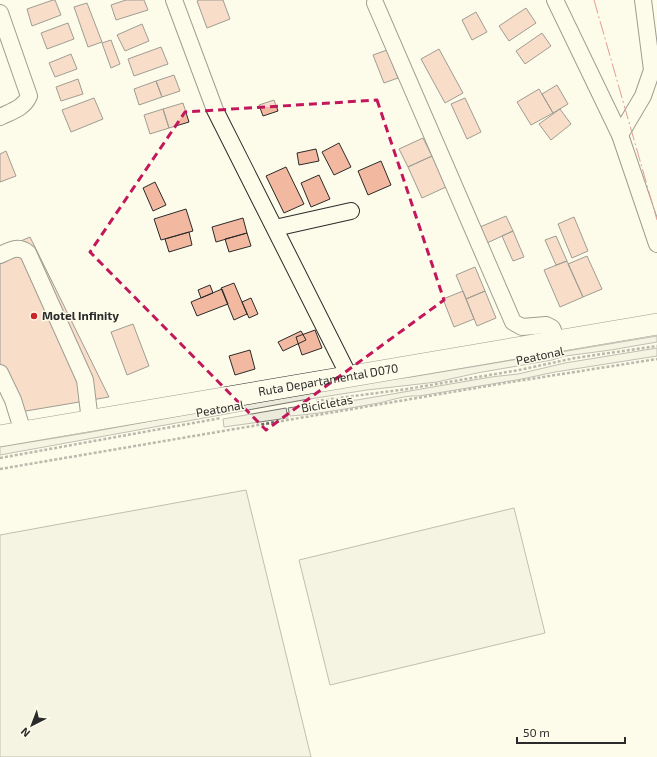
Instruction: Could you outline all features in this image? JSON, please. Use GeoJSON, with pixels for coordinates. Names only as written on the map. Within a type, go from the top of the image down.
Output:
{"type":"FeatureCollection","features":[{"type":"Feature","properties":{"kind":"main road","name":"Ruta Departamental D070"},"geometry":{"type":"LineString","coordinates":[[0,436],[657,324]]}},
{"type":"Feature","properties":{"kind":"street"},"geometry":{"type":"LineString","coordinates":[[174,0],[215,110],[349,376]]}},
{"type":"Feature","properties":{"kind":"street"},"geometry":{"type":"LineString","coordinates":[[555,0],[620,135],[657,244]]}},
{"type":"Feature","properties":{"kind":"street"},"geometry":{"type":"LineString","coordinates":[[620,135],[643,96],[652,70],[643,0]]}},
{"type":"Feature","properties":{"kind":"street"},"geometry":{"type":"LineString","coordinates":[[374,3],[513,322],[522,327],[546,325],[552,328],[557,340]]}},
{"type":"Feature","properties":{"kind":"street"},"geometry":{"type":"LineString","coordinates":[[0,13],[29,96],[22,107],[0,117]]}},
{"type":"Feature","properties":{"kind":"street"},"geometry":{"type":"LineString","coordinates":[[275,228],[351,211]]}},
{"type":"Feature","properties":{"kind":"street"},"geometry":{"type":"LineString","coordinates":[[0,255],[18,248],[24,249],[28,252],[85,380],[90,421]]}},
{"type":"Feature","properties":{"kind":"street"},"geometry":{"type":"LineString","coordinates":[[0,373],[13,400],[23,432]]}},
{"type":"Feature","properties":{"kind":"path","name":"Peatonal"},"geometry":{"type":"LineString","coordinates":[[312,402],[407,389],[519,370],[575,358],[657,346]]}},
{"type":"Feature","properties":{"kind":"path","name":"Bicicletas"},"geometry":{"type":"LineString","coordinates":[[0,469],[505,383],[657,359]]}},
{"type":"Feature","properties":{"kind":"path","name":"Peatonal"},"geometry":{"type":"LineString","coordinates":[[0,458],[228,416]]}},
{"type":"Feature","properties":{"kind":"highlighted area"},"geometry":{"type":"Polygon","coordinates":[[[377,100],[444,300],[266,430],[90,252],[185,112],[377,100]]]}},
{"type":"Feature","properties":{"kind":"shaded area"},"geometry":{"type":"Polygon","coordinates":[[[657,336],[657,342],[565,356],[552,360],[477,373],[437,382],[367,390],[303,400],[0,455],[0,447],[86,433],[351,384],[411,377],[657,336]]]}},
{"type":"Feature","properties":{"kind":"shaded area"},"geometry":{"type":"Polygon","coordinates":[[[657,348],[657,356],[419,396],[404,397],[335,411],[290,416],[288,408],[327,402],[357,400],[491,377],[518,374],[565,363],[657,348]]]}},
{"type":"Feature","properties":{"kind":"shaded area"},"geometry":{"type":"Polygon","coordinates":[[[286,408],[288,418],[224,427],[223,419],[286,408]]]}},
{"type":"Feature","properties":{"kind":"shaded area"},"geometry":{"type":"Polygon","coordinates":[[[246,490],[311,757],[0,757],[0,535],[246,490]]]}},
{"type":"Feature","properties":{"kind":"shaded area"},"geometry":{"type":"Polygon","coordinates":[[[514,508],[545,633],[330,685],[299,560],[514,508]]]}},
{"type":"Feature","properties":{"kind":"building"},"geometry":{"type":"Polygon","coordinates":[[[55,0],[61,15],[32,26],[27,9],[55,0]]]}},
{"type":"Feature","properties":{"kind":"building"},"geometry":{"type":"Polygon","coordinates":[[[126,0],[144,0],[148,10],[116,20],[111,5],[126,0]]]}},
{"type":"Feature","properties":{"kind":"building"},"geometry":{"type":"Polygon","coordinates":[[[223,0],[230,19],[207,28],[197,1],[223,0]]]}},
{"type":"Feature","properties":{"kind":"building"},"geometry":{"type":"Polygon","coordinates":[[[87,3],[102,42],[88,47],[74,7],[87,3]]]}},
{"type":"Feature","properties":{"kind":"building"},"geometry":{"type":"Polygon","coordinates":[[[526,8],[536,23],[509,41],[499,26],[526,8]]]}},
{"type":"Feature","properties":{"kind":"building"},"geometry":{"type":"Polygon","coordinates":[[[476,12],[487,32],[472,40],[462,20],[476,12]]]}},
{"type":"Feature","properties":{"kind":"building"},"geometry":{"type":"Polygon","coordinates":[[[68,23],[74,39],[47,49],[41,33],[68,23]]]}},
{"type":"Feature","properties":{"kind":"building"},"geometry":{"type":"Polygon","coordinates":[[[142,24],[149,41],[125,51],[117,35],[142,24]]]}},
{"type":"Feature","properties":{"kind":"building"},"geometry":{"type":"Polygon","coordinates":[[[542,33],[551,46],[525,64],[516,51],[542,33]]]}},
{"type":"Feature","properties":{"kind":"building"},"geometry":{"type":"Polygon","coordinates":[[[111,40],[120,64],[111,68],[102,43],[111,40]]]}},
{"type":"Feature","properties":{"kind":"building"},"geometry":{"type":"Polygon","coordinates":[[[161,47],[168,64],[134,76],[128,59],[161,47]]]}},
{"type":"Feature","properties":{"kind":"building"},"geometry":{"type":"Polygon","coordinates":[[[439,49],[463,93],[445,103],[421,59],[439,49]]]}},
{"type":"Feature","properties":{"kind":"building"},"geometry":{"type":"Polygon","coordinates":[[[387,50],[398,78],[384,83],[373,55],[387,50]]]}},
{"type":"Feature","properties":{"kind":"building"},"geometry":{"type":"Polygon","coordinates":[[[71,54],[77,69],[55,77],[49,63],[71,54]]]}},
{"type":"Feature","properties":{"kind":"building"},"geometry":{"type":"Polygon","coordinates":[[[174,75],[180,91],[162,97],[156,81],[174,75]]]}},
{"type":"Feature","properties":{"kind":"building"},"geometry":{"type":"Polygon","coordinates":[[[78,79],[83,94],[61,101],[56,87],[78,79]]]}},
{"type":"Feature","properties":{"kind":"building"},"geometry":{"type":"Polygon","coordinates":[[[156,81],[162,97],[139,105],[134,89],[156,81]]]}},
{"type":"Feature","properties":{"kind":"building"},"geometry":{"type":"Polygon","coordinates":[[[557,85],[568,104],[553,113],[542,94],[557,85]]]}},
{"type":"Feature","properties":{"kind":"building"},"geometry":{"type":"Polygon","coordinates":[[[539,89],[553,113],[531,125],[517,102],[539,89]]]}},
{"type":"Feature","properties":{"kind":"building"},"geometry":{"type":"Polygon","coordinates":[[[94,98],[103,119],[71,132],[62,110],[94,98]]]}},
{"type":"Feature","properties":{"kind":"building"},"geometry":{"type":"Polygon","coordinates":[[[465,98],[481,132],[467,139],[451,104],[465,98]]]}},
{"type":"Feature","properties":{"kind":"building"},"geometry":{"type":"Polygon","coordinates":[[[274,100],[278,111],[263,116],[259,105],[274,100]]]}},
{"type":"Feature","properties":{"kind":"building"},"geometry":{"type":"Polygon","coordinates":[[[183,103],[189,122],[169,128],[163,109],[183,103]]]}},
{"type":"Feature","properties":{"kind":"building"},"geometry":{"type":"Polygon","coordinates":[[[163,109],[169,128],[150,134],[144,115],[163,109]]]}},
{"type":"Feature","properties":{"kind":"building"},"geometry":{"type":"Polygon","coordinates":[[[560,109],[571,124],[551,140],[539,124],[560,109]]]}},
{"type":"Feature","properties":{"kind":"building"},"geometry":{"type":"Polygon","coordinates":[[[423,138],[432,156],[408,167],[399,149],[423,138]]]}},
{"type":"Feature","properties":{"kind":"building"},"geometry":{"type":"Polygon","coordinates":[[[339,143],[351,167],[334,175],[322,152],[339,143]]]}},
{"type":"Feature","properties":{"kind":"building"},"geometry":{"type":"Polygon","coordinates":[[[316,149],[319,161],[299,165],[297,153],[316,149]]]}},
{"type":"Feature","properties":{"kind":"building"},"geometry":{"type":"Polygon","coordinates":[[[6,151],[16,176],[0,182],[0,154],[6,151]]]}},
{"type":"Feature","properties":{"kind":"building"},"geometry":{"type":"Polygon","coordinates":[[[432,156],[446,187],[422,198],[408,167],[432,156]]]}},
{"type":"Feature","properties":{"kind":"building"},"geometry":{"type":"Polygon","coordinates":[[[381,161],[391,185],[368,195],[358,171],[381,161]]]}},
{"type":"Feature","properties":{"kind":"building"},"geometry":{"type":"Polygon","coordinates":[[[286,167],[304,204],[284,213],[266,176],[286,167]]]}},
{"type":"Feature","properties":{"kind":"building"},"geometry":{"type":"Polygon","coordinates":[[[319,175],[330,199],[311,207],[301,183],[319,175]]]}},
{"type":"Feature","properties":{"kind":"building"},"geometry":{"type":"Polygon","coordinates":[[[155,182],[166,205],[153,211],[143,188],[155,182]]]}},
{"type":"Feature","properties":{"kind":"building"},"geometry":{"type":"Polygon","coordinates":[[[186,209],[193,231],[161,240],[154,219],[186,209]]]}},
{"type":"Feature","properties":{"kind":"building"},"geometry":{"type":"Polygon","coordinates":[[[506,216],[513,231],[487,243],[480,227],[506,216]]]}},
{"type":"Feature","properties":{"kind":"building"},"geometry":{"type":"Polygon","coordinates":[[[574,217],[588,251],[572,258],[558,224],[574,217]]]}},
{"type":"Feature","properties":{"kind":"building"},"geometry":{"type":"Polygon","coordinates":[[[243,218],[247,233],[216,242],[212,227],[243,218]]]}},
{"type":"Feature","properties":{"kind":"building"},"geometry":{"type":"Polygon","coordinates":[[[513,231],[524,257],[513,261],[502,236],[513,231]]]}},
{"type":"Feature","properties":{"kind":"building"},"geometry":{"type":"Polygon","coordinates":[[[189,232],[192,245],[169,252],[165,239],[189,232]]]}},
{"type":"Feature","properties":{"kind":"building"},"geometry":{"type":"Polygon","coordinates":[[[247,233],[251,246],[229,252],[225,239],[247,233]]]}},
{"type":"Feature","properties":{"kind":"building"},"geometry":{"type":"Polygon","coordinates":[[[556,236],[567,261],[556,265],[545,240],[556,236]]]}},
{"type":"Feature","properties":{"kind":"building","name":"Motel Infinity"},"geometry":{"type":"Polygon","coordinates":[[[30,237],[109,397],[14,413],[0,382],[0,250],[30,237]]]}},
{"type":"Feature","properties":{"kind":"building"},"geometry":{"type":"Polygon","coordinates":[[[587,256],[602,289],[583,297],[568,264],[587,256]]]}},
{"type":"Feature","properties":{"kind":"building"},"geometry":{"type":"Polygon","coordinates":[[[567,261],[583,297],[560,307],[544,270],[567,261]]]}},
{"type":"Feature","properties":{"kind":"building"},"geometry":{"type":"Polygon","coordinates":[[[475,267],[485,291],[466,299],[456,275],[475,267]]]}},
{"type":"Feature","properties":{"kind":"building"},"geometry":{"type":"Polygon","coordinates":[[[234,283],[247,314],[234,320],[221,288],[234,283]]]}},
{"type":"Feature","properties":{"kind":"building"},"geometry":{"type":"Polygon","coordinates":[[[210,285],[213,293],[201,298],[198,290],[210,285]]]}},
{"type":"Feature","properties":{"kind":"building"},"geometry":{"type":"Polygon","coordinates":[[[222,289],[228,304],[197,316],[191,302],[222,289]]]}},
{"type":"Feature","properties":{"kind":"building"},"geometry":{"type":"Polygon","coordinates":[[[463,291],[474,319],[454,327],[443,299],[463,291]]]}},
{"type":"Feature","properties":{"kind":"building"},"geometry":{"type":"Polygon","coordinates":[[[485,291],[496,318],[477,326],[466,299],[485,291]]]}},
{"type":"Feature","properties":{"kind":"building"},"geometry":{"type":"Polygon","coordinates":[[[251,298],[258,314],[249,318],[242,302],[251,298]]]}},
{"type":"Feature","properties":{"kind":"building"},"geometry":{"type":"Polygon","coordinates":[[[133,324],[149,366],[127,375],[111,332],[133,324]]]}},
{"type":"Feature","properties":{"kind":"building"},"geometry":{"type":"Polygon","coordinates":[[[315,330],[322,348],[302,355],[296,337],[315,330]]]}},
{"type":"Feature","properties":{"kind":"building"},"geometry":{"type":"Polygon","coordinates":[[[301,331],[306,340],[283,351],[278,342],[301,331]]]}},
{"type":"Feature","properties":{"kind":"building"},"geometry":{"type":"Polygon","coordinates":[[[250,350],[255,369],[235,375],[229,356],[250,350]]]}},
{"type":"Feature","properties":{"kind":"power"},"geometry":{"type":"LineString","coordinates":[[594,0],[657,220]]}},
{"type":"Feature","properties":{"kind":"place","name":"Motel Infinity"},"geometry":{"type":"Point","coordinates":[34,316]}}]}
